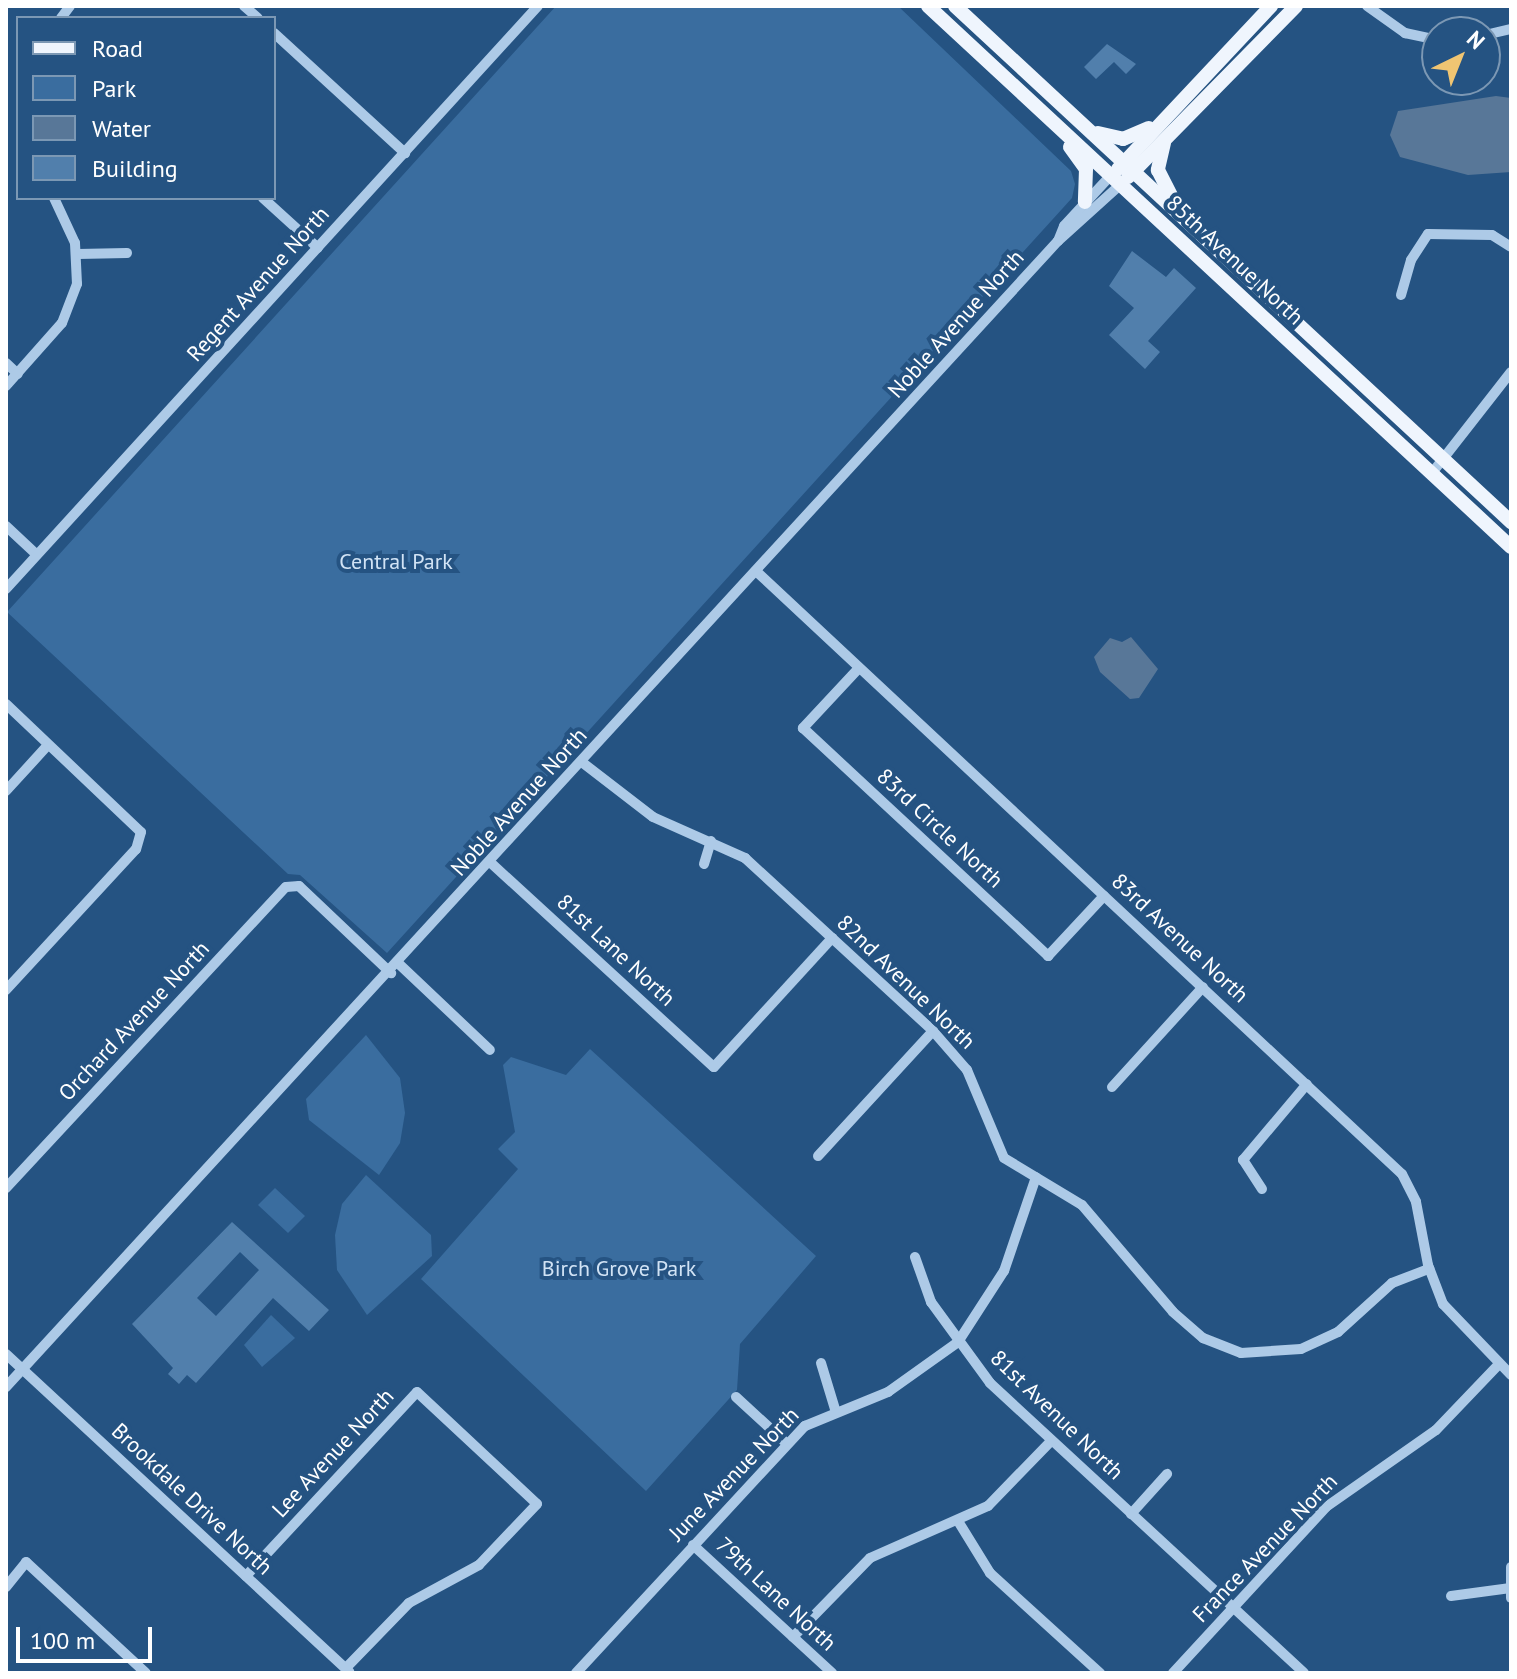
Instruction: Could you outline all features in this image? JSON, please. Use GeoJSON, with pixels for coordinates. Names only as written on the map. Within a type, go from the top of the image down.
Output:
{"type":"FeatureCollection","features":[{"type":"Feature","properties":{"kind":"main road","name":"85th Avenue North"},"geometry":{"type":"LineString","coordinates":[[928,6],[1511,547]]}},
{"type":"Feature","properties":{"kind":"main road","name":"85th Avenue North"},"geometry":{"type":"LineString","coordinates":[[955,6],[1511,522]]}},
{"type":"Feature","properties":{"kind":"main road"},"geometry":{"type":"LineString","coordinates":[[1116,179],[1185,97],[1271,6]]}},
{"type":"Feature","properties":{"kind":"main road"},"geometry":{"type":"LineString","coordinates":[[1129,166],[1164,141],[1296,6]]}},
{"type":"Feature","properties":{"kind":"main road"},"geometry":{"type":"LineString","coordinates":[[994,67],[999,82],[1082,161],[1088,178],[1085,202]]}},
{"type":"Feature","properties":{"kind":"main road"},"geometry":{"type":"LineString","coordinates":[[1082,124],[1109,139],[1132,138],[1185,97]]}},
{"type":"Feature","properties":{"kind":"main road"},"geometry":{"type":"LineString","coordinates":[[1164,141],[1158,165],[1164,189],[1234,254],[1246,275]]}},
{"type":"Feature","properties":{"kind":"street","name":"Regent Avenue North"},"geometry":{"type":"LineString","coordinates":[[6,589],[538,6]]}},
{"type":"Feature","properties":{"kind":"street"},"geometry":{"type":"LineString","coordinates":[[1367,6],[1405,33],[1421,36]]}},
{"type":"Feature","properties":{"kind":"street"},"geometry":{"type":"LineString","coordinates":[[276,35],[405,153]]}},
{"type":"Feature","properties":{"kind":"street","name":"Noble Avenue North"},"geometry":{"type":"LineString","coordinates":[[1058,241],[1085,202],[1116,179]]}},
{"type":"Feature","properties":{"kind":"street","name":"Noble Avenue North"},"geometry":{"type":"LineString","coordinates":[[6,1387],[395,968],[1116,179]]}},
{"type":"Feature","properties":{"kind":"street"},"geometry":{"type":"LineString","coordinates":[[6,386],[67,313],[78,254],[55,200]]}},
{"type":"Feature","properties":{"kind":"street"},"geometry":{"type":"LineString","coordinates":[[265,200],[318,248]]}},
{"type":"Feature","properties":{"kind":"street"},"geometry":{"type":"LineString","coordinates":[[1401,295],[1411,260],[1428,234],[1492,235],[1511,247]]}},
{"type":"Feature","properties":{"kind":"street"},"geometry":{"type":"LineString","coordinates":[[78,254],[127,253]]}},
{"type":"Feature","properties":{"kind":"street"},"geometry":{"type":"LineString","coordinates":[[6,363],[18,374]]}},
{"type":"Feature","properties":{"kind":"street"},"geometry":{"type":"LineString","coordinates":[[1432,473],[1511,372]]}},
{"type":"Feature","properties":{"kind":"street"},"geometry":{"type":"LineString","coordinates":[[6,526],[37,555]]}},
{"type":"Feature","properties":{"kind":"street","name":"83rd Avenue North"},"geometry":{"type":"LineString","coordinates":[[757,572],[1402,1174],[1423,1222],[1429,1269],[1443,1304],[1511,1375]]}},
{"type":"Feature","properties":{"kind":"street","name":"83rd Circle North"},"geometry":{"type":"LineString","coordinates":[[858,669],[803,728],[1048,956],[1104,896]]}},
{"type":"Feature","properties":{"kind":"street"},"geometry":{"type":"LineString","coordinates":[[6,704],[141,832],[136,849],[6,990]]}},
{"type":"Feature","properties":{"kind":"street"},"geometry":{"type":"LineString","coordinates":[[6,791],[48,745]]}},
{"type":"Feature","properties":{"kind":"street","name":"82nd Avenue North"},"geometry":{"type":"LineString","coordinates":[[583,763],[653,817],[745,858],[933,1031],[967,1070],[994,1146],[1082,1205],[1186,1327],[1221,1348],[1281,1354],[1338,1332],[1392,1283],[1429,1269]]}},
{"type":"Feature","properties":{"kind":"street"},"geometry":{"type":"LineString","coordinates":[[704,864],[711,841]]}},
{"type":"Feature","properties":{"kind":"street","name":"81st Lane North"},"geometry":{"type":"LineString","coordinates":[[491,863],[714,1067],[832,938]]}},
{"type":"Feature","properties":{"kind":"street","name":"Orchard Avenue North"},"geometry":{"type":"LineString","coordinates":[[6,1188],[293,885],[395,968]]}},
{"type":"Feature","properties":{"kind":"street"},"geometry":{"type":"LineString","coordinates":[[395,968],[490,1050]]}},
{"type":"Feature","properties":{"kind":"street"},"geometry":{"type":"LineString","coordinates":[[1112,1087],[1203,987]]}},
{"type":"Feature","properties":{"kind":"street"},"geometry":{"type":"LineString","coordinates":[[818,1156],[933,1031]]}},
{"type":"Feature","properties":{"kind":"street"},"geometry":{"type":"LineString","coordinates":[[1262,1189],[1243,1160],[1307,1084]]}},
{"type":"Feature","properties":{"kind":"street","name":"June Avenue North"},"geometry":{"type":"LineString","coordinates":[[576,1673],[786,1443],[835,1409],[913,1378],[958,1342],[1004,1271],[1036,1177]]}},
{"type":"Feature","properties":{"kind":"street","name":"81st Avenue North"},"geometry":{"type":"LineString","coordinates":[[915,1257],[931,1302],[990,1383],[1304,1673]]}},
{"type":"Feature","properties":{"kind":"street"},"geometry":{"type":"LineString","coordinates":[[1156,1312],[1166,1304]]}},
{"type":"Feature","properties":{"kind":"street","name":"Brookdale Drive North"},"geometry":{"type":"LineString","coordinates":[[6,1354],[348,1671]]}},
{"type":"Feature","properties":{"kind":"street"},"geometry":{"type":"LineString","coordinates":[[821,1363],[835,1409]]}},
{"type":"Feature","properties":{"kind":"street","name":"France Avenue North"},"geometry":{"type":"LineString","coordinates":[[1173,1673],[1326,1507],[1436,1430],[1499,1364]]}},
{"type":"Feature","properties":{"kind":"street","name":"Lee Avenue North"},"geometry":{"type":"LineString","coordinates":[[246,1576],[417,1392],[537,1504],[479,1565],[409,1603],[348,1671]]}},
{"type":"Feature","properties":{"kind":"street"},"geometry":{"type":"LineString","coordinates":[[736,1397],[786,1443]]}},
{"type":"Feature","properties":{"kind":"street"},"geometry":{"type":"LineString","coordinates":[[793,1637],[870,1558],[911,1535],[958,1521],[988,1506],[1051,1441]]}},
{"type":"Feature","properties":{"kind":"street","name":"81st Avenue North"},"geometry":{"type":"LineString","coordinates":[[1131,1514],[1167,1474]]}},
{"type":"Feature","properties":{"kind":"street"},"geometry":{"type":"LineString","coordinates":[[958,1521],[990,1573],[1100,1673]]}},
{"type":"Feature","properties":{"kind":"street","name":"79th Lane North"},"geometry":{"type":"LineString","coordinates":[[693,1545],[832,1673]]}},
{"type":"Feature","properties":{"kind":"street"},"geometry":{"type":"LineString","coordinates":[[6,1587],[26,1562],[146,1673]]}},
{"type":"Feature","properties":{"kind":"street"},"geometry":{"type":"LineString","coordinates":[[1511,1567],[1511,1598]]}},
{"type":"Feature","properties":{"kind":"street"},"geometry":{"type":"LineString","coordinates":[[1451,1596],[1510,1588]]}},
{"type":"Feature","properties":{"kind":"green space","name":"Central Park"},"geometry":{"type":"Polygon","coordinates":[[[556,6],[898,6],[1071,171],[1075,184],[1072,198],[387,953],[300,875],[288,874],[7,612],[556,6]]]}},
{"type":"Feature","properties":{"kind":"green space"},"geometry":{"type":"Polygon","coordinates":[[[366,1035],[400,1078],[405,1113],[400,1143],[379,1175],[309,1120],[306,1099],[366,1035]]]}},
{"type":"Feature","properties":{"kind":"green space","name":"Birch Grove Park"},"geometry":{"type":"Polygon","coordinates":[[[590,1049],[816,1256],[740,1344],[737,1390],[646,1491],[421,1279],[518,1169],[498,1149],[515,1132],[503,1065],[511,1057],[566,1075],[590,1049]]]}},
{"type":"Feature","properties":{"kind":"green space"},"geometry":{"type":"Polygon","coordinates":[[[366,1175],[431,1235],[432,1256],[367,1315],[337,1270],[335,1235],[342,1204],[366,1175]]]}},
{"type":"Feature","properties":{"kind":"green space"},"geometry":{"type":"Polygon","coordinates":[[[275,1188],[305,1216],[288,1233],[258,1205],[275,1188]]]}},
{"type":"Feature","properties":{"kind":"green space"},"geometry":{"type":"Polygon","coordinates":[[[271,1315],[295,1338],[262,1367],[244,1345],[271,1315]]]}},
{"type":"Feature","properties":{"kind":"water"},"geometry":{"type":"Polygon","coordinates":[[[1496,96],[1511,98],[1511,172],[1468,175],[1400,157],[1390,135],[1398,111],[1496,96]]]}},
{"type":"Feature","properties":{"kind":"water"},"geometry":{"type":"Polygon","coordinates":[[[1131,637],[1158,669],[1139,698],[1130,699],[1100,672],[1094,657],[1110,638],[1122,642],[1131,637]]]}},
{"type":"Feature","properties":{"kind":"building"},"geometry":{"type":"Polygon","coordinates":[[[1107,44],[1136,64],[1126,74],[1114,62],[1096,79],[1084,67],[1107,44]]]}},
{"type":"Feature","properties":{"kind":"building"},"geometry":{"type":"Polygon","coordinates":[[[1132,251],[1166,277],[1174,268],[1196,288],[1148,341],[1160,352],[1145,369],[1109,335],[1134,308],[1109,286],[1132,251]]]}},
{"type":"Feature","properties":{"kind":"building"},"geometry":{"type":"Polygon","coordinates":[[[232,1222],[329,1310],[309,1331],[273,1298],[196,1383],[187,1375],[179,1384],[168,1374],[173,1368],[132,1324],[232,1222]],[[240,1252],[197,1298],[216,1316],[259,1270],[240,1252]]]}}]}
